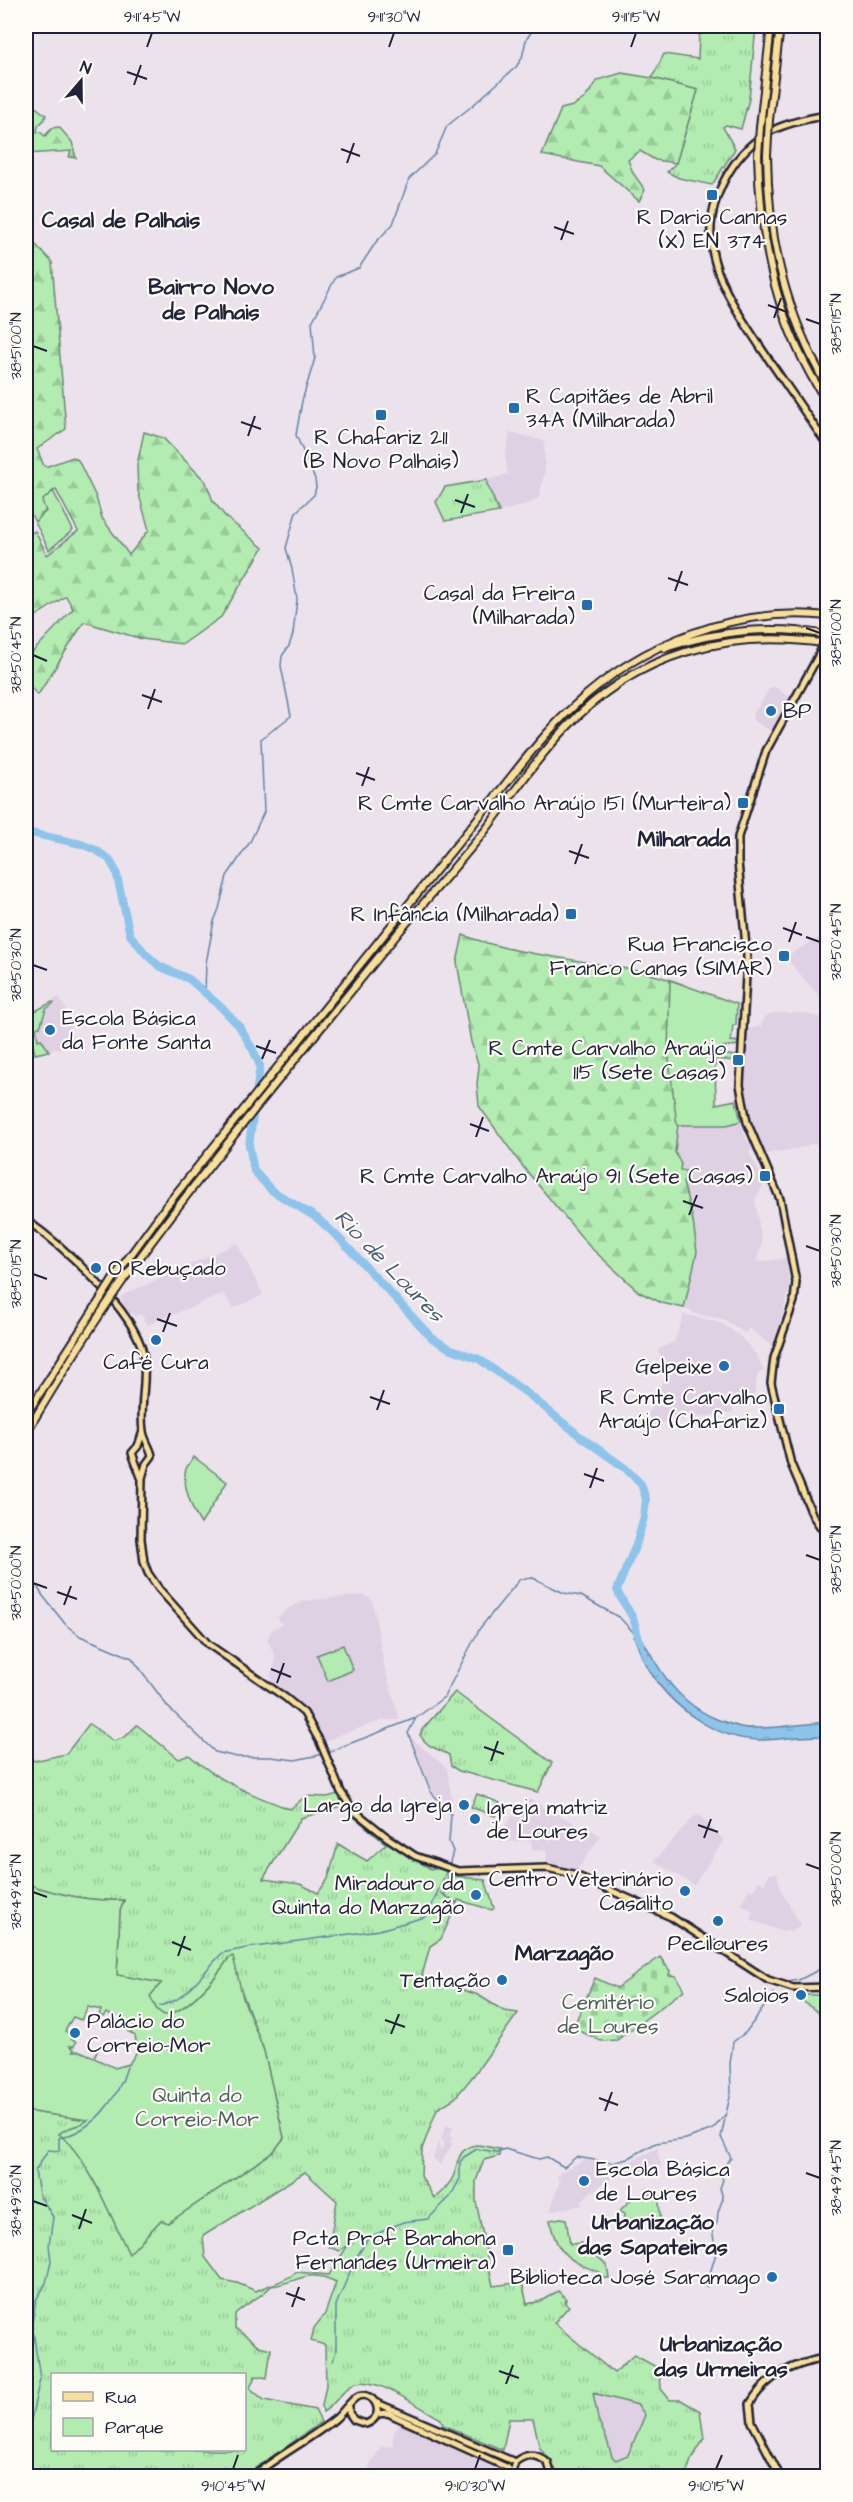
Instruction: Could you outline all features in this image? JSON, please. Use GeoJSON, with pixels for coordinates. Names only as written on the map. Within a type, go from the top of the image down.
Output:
{"type":"FeatureCollection","features":[{"type":"Feature","properties":{"kind":"highway"},"geometry":{"type":"LineString","coordinates":[[771,26],[758,154],[762,226],[774,284],[790,329],[808,370],[828,403]]}},
{"type":"Feature","properties":{"kind":"highway"},"geometry":{"type":"LineString","coordinates":[[780,26],[767,155],[770,225],[780,272],[794,317],[828,388]]}},
{"type":"Feature","properties":{"kind":"highway"},"geometry":{"type":"LineString","coordinates":[[26,1415],[117,1275],[167,1205],[538,744],[575,705],[614,673],[676,639],[724,624],[786,614],[828,616]]}},
{"type":"Feature","properties":{"kind":"highway"},"geometry":{"type":"LineString","coordinates":[[644,655],[692,639],[726,632],[773,629],[828,635]]}},
{"type":"Feature","properties":{"kind":"highway"},"geometry":{"type":"LineString","coordinates":[[26,1433],[123,1282],[168,1220],[564,729],[594,701],[620,682],[694,648],[772,638],[828,644]]}},
{"type":"Feature","properties":{"kind":"main road"},"geometry":{"type":"LineString","coordinates":[[828,115],[797,120],[776,127],[747,147],[735,162],[723,184],[711,230],[712,250],[721,284],[828,446]]}},
{"type":"Feature","properties":{"kind":"main road"},"geometry":{"type":"LineString","coordinates":[[828,635],[766,751],[738,837],[738,862],[747,957],[740,1085],[747,1122],[780,1199],[796,1282],[794,1300],[774,1358],[771,1383],[791,1464],[813,1516],[828,1538]]}},
{"type":"Feature","properties":{"kind":"main road"},"geometry":{"type":"LineString","coordinates":[[26,1220],[72,1259],[107,1295],[130,1325],[143,1352],[143,1431],[152,1456],[146,1464],[142,1478],[142,1547],[146,1567],[152,1579],[208,1644],[300,1710],[320,1742],[340,1792],[353,1810],[405,1850],[439,1866],[467,1872],[547,1868],[573,1874],[671,1917],[768,1980],[790,1987],[828,1987]]}},
{"type":"Feature","properties":{"kind":"main road"},"geometry":{"type":"LineString","coordinates":[[142,1478],[132,1453],[138,1446],[143,1431]]}},
{"type":"Feature","properties":{"kind":"main road"},"geometry":{"type":"LineString","coordinates":[[138,1446],[148,1447]]}},
{"type":"Feature","properties":{"kind":"main road"},"geometry":{"type":"LineString","coordinates":[[136,1463],[146,1464]]}},
{"type":"Feature","properties":{"kind":"main road"},"geometry":{"type":"LineString","coordinates":[[780,2475],[752,2422],[750,2404],[762,2388],[778,2374],[803,2363],[828,2357]]}},
{"type":"Feature","properties":{"kind":"main road"},"geometry":{"type":"LineString","coordinates":[[253,2476],[336,2418],[350,2406],[354,2399],[361,2396],[369,2396],[375,2402],[515,2462]]}},
{"type":"Feature","properties":{"kind":"main road"},"geometry":{"type":"LineString","coordinates":[[350,2406],[351,2416],[358,2423],[366,2424],[374,2420],[377,2414],[375,2402]]}},
{"type":"Feature","properties":{"kind":"main road"},"geometry":{"type":"LineString","coordinates":[[377,2414],[388,2413],[506,2467],[511,2475]]}},
{"type":"Feature","properties":{"kind":"main road"},"geometry":{"type":"LineString","coordinates":[[336,2418],[351,2416]]}},
{"type":"Feature","properties":{"kind":"main road"},"geometry":{"type":"LineString","coordinates":[[511,2475],[515,2462],[523,2457],[537,2456],[548,2463],[551,2474],[559,2476]]}},
{"type":"Feature","properties":{"kind":"shaded area"},"geometry":{"type":"Polygon","coordinates":[[[510,432],[544,441],[545,470],[539,498],[499,512],[487,480],[508,474],[505,456],[510,432]]]}},
{"type":"Feature","properties":{"kind":"shaded area"},"geometry":{"type":"Polygon","coordinates":[[[774,686],[790,698],[770,731],[753,720],[752,716],[770,688],[774,686]]]}},
{"type":"Feature","properties":{"kind":"shaded area"},"geometry":{"type":"Polygon","coordinates":[[[827,933],[827,1005],[785,957],[827,933]]]}},
{"type":"Feature","properties":{"kind":"shaded area","name":"Escola Básica da Fonte Santa"},"geometry":{"type":"Polygon","coordinates":[[[59,997],[67,1011],[74,1044],[35,1054],[26,1016],[59,997]]]}},
{"type":"Feature","properties":{"kind":"shaded area"},"geometry":{"type":"Polygon","coordinates":[[[772,1013],[803,1013],[827,1019],[827,1137],[821,1137],[821,1145],[809,1144],[806,1147],[766,1154],[751,1125],[744,1099],[748,1029],[761,1026],[765,1017],[772,1013]]]}},
{"type":"Feature","properties":{"kind":"shaded area"},"geometry":{"type":"Polygon","coordinates":[[[741,1121],[746,1139],[754,1149],[749,1152],[765,1183],[755,1199],[762,1243],[756,1262],[786,1258],[790,1287],[773,1347],[749,1328],[745,1333],[723,1319],[696,1314],[684,1308],[697,1252],[693,1221],[683,1182],[686,1172],[680,1170],[675,1152],[677,1125],[727,1125],[741,1121]]]}},
{"type":"Feature","properties":{"kind":"shaded area"},"geometry":{"type":"Polygon","coordinates":[[[237,1243],[263,1295],[234,1308],[224,1294],[147,1325],[141,1314],[135,1317],[133,1313],[128,1316],[120,1297],[237,1243]]]}},
{"type":"Feature","properties":{"kind":"shaded area"},"geometry":{"type":"Polygon","coordinates":[[[684,1314],[721,1323],[740,1336],[757,1356],[764,1371],[758,1373],[754,1397],[732,1404],[733,1412],[643,1426],[669,1367],[657,1350],[674,1342],[684,1314]]]}},
{"type":"Feature","properties":{"kind":"shaded area"},"geometry":{"type":"Polygon","coordinates":[[[364,1595],[373,1603],[384,1666],[400,1720],[384,1720],[339,1735],[322,1744],[315,1720],[293,1697],[274,1684],[270,1676],[275,1663],[274,1653],[267,1640],[272,1630],[282,1624],[277,1618],[289,1608],[304,1601],[364,1595]]]}},
{"type":"Feature","properties":{"kind":"shaded area"},"geometry":{"type":"Polygon","coordinates":[[[411,1738],[447,1768],[453,1807],[449,1810],[432,1790],[411,1738]]]}},
{"type":"Feature","properties":{"kind":"shaded area"},"geometry":{"type":"Polygon","coordinates":[[[529,1799],[580,1827],[579,1831],[582,1827],[587,1830],[589,1828],[601,1836],[577,1870],[547,1863],[546,1850],[532,1851],[531,1841],[499,1842],[504,1827],[529,1799]]]}},
{"type":"Feature","properties":{"kind":"shaded area"},"geometry":{"type":"Polygon","coordinates":[[[698,1814],[724,1840],[694,1885],[654,1861],[698,1814]]]}},
{"type":"Feature","properties":{"kind":"shaded area"},"geometry":{"type":"Polygon","coordinates":[[[777,1873],[781,1891],[801,1924],[790,1933],[787,1929],[782,1932],[750,1919],[753,1911],[741,1904],[749,1889],[753,1891],[759,1881],[764,1884],[769,1874],[777,1873]]]}},
{"type":"Feature","properties":{"kind":"shaded area"},"geometry":{"type":"Polygon","coordinates":[[[446,2125],[454,2127],[449,2136],[452,2137],[450,2142],[453,2143],[440,2165],[433,2158],[438,2142],[441,2151],[444,2143],[441,2139],[446,2125]]]}},
{"type":"Feature","properties":{"kind":"shaded area","name":"Escola Básica de Loures"},"geometry":{"type":"Polygon","coordinates":[[[657,2148],[661,2166],[653,2167],[652,2170],[611,2177],[611,2180],[604,2182],[595,2191],[592,2190],[581,2202],[583,2205],[550,2211],[560,2180],[557,2178],[559,2173],[585,2160],[613,2165],[628,2163],[657,2148]]]}},
{"type":"Feature","properties":{"kind":"shaded area"},"geometry":{"type":"Polygon","coordinates":[[[593,2393],[638,2405],[645,2415],[628,2455],[615,2460],[612,2457],[598,2419],[593,2393]]]}},
{"type":"Feature","properties":{"kind":"shaded area"},"geometry":{"type":"Polygon","coordinates":[[[399,2423],[500,2471],[506,2476],[364,2476],[381,2446],[392,2447],[394,2431],[399,2423]]]}},
{"type":"Feature","properties":{"kind":"green space"},"geometry":{"type":"Polygon","coordinates":[[[710,26],[756,26],[749,99],[741,129],[726,125],[723,127],[735,149],[712,185],[679,178],[667,172],[676,163],[698,90],[652,78],[664,54],[698,59],[699,36],[710,26]]]}},
{"type":"Feature","properties":{"kind":"green space"},"geometry":{"type":"Polygon","coordinates":[[[622,73],[698,90],[676,163],[655,160],[640,151],[628,160],[633,173],[645,190],[639,201],[599,166],[542,155],[561,109],[573,106],[585,98],[598,80],[622,73]]]}},
{"type":"Feature","properties":{"kind":"green space"},"geometry":{"type":"Polygon","coordinates":[[[30,103],[46,115],[38,126],[37,133],[40,132],[45,136],[52,128],[59,127],[72,142],[76,158],[69,157],[71,151],[26,154],[26,104],[30,103]]]}},
{"type":"Feature","properties":{"kind":"green space"},"geometry":{"type":"Polygon","coordinates":[[[35,244],[52,262],[66,429],[37,449],[44,466],[73,457],[78,460],[96,497],[102,518],[129,555],[149,530],[138,491],[137,465],[144,432],[163,438],[206,482],[213,501],[225,516],[263,548],[221,617],[183,644],[142,639],[84,622],[38,695],[31,688],[28,679],[26,659],[73,609],[66,596],[33,618],[26,604],[26,536],[35,531],[47,555],[78,531],[56,490],[53,491],[46,510],[35,522],[26,497],[29,481],[26,477],[26,245],[35,244]]]}},
{"type":"Feature","properties":{"kind":"green space"},"geometry":{"type":"Polygon","coordinates":[[[487,480],[499,512],[445,521],[436,502],[445,487],[487,480]]]}},
{"type":"Feature","properties":{"kind":"green space"},"geometry":{"type":"Polygon","coordinates":[[[53,491],[73,530],[49,550],[35,522],[46,511],[42,501],[53,491]]]}},
{"type":"Feature","properties":{"kind":"green space"},"geometry":{"type":"Polygon","coordinates":[[[463,935],[490,944],[628,969],[682,984],[687,1041],[675,1152],[681,1164],[680,1170],[686,1171],[683,1182],[693,1221],[697,1252],[684,1308],[662,1303],[639,1292],[589,1246],[520,1163],[479,1106],[477,1084],[479,1067],[471,1042],[457,962],[463,935]]]}},
{"type":"Feature","properties":{"kind":"green space"},"geometry":{"type":"Polygon","coordinates":[[[670,980],[737,1004],[736,1025],[733,1025],[731,1041],[739,1042],[739,1045],[722,1047],[721,1054],[736,1056],[736,1061],[715,1059],[716,1104],[736,1100],[741,1121],[727,1125],[677,1125],[668,1051],[670,980]]]}},
{"type":"Feature","properties":{"kind":"green space"},"geometry":{"type":"Polygon","coordinates":[[[54,1003],[46,1009],[40,1027],[36,1028],[38,1040],[41,1039],[49,1051],[35,1054],[26,1016],[54,1003]]]}},
{"type":"Feature","properties":{"kind":"green space"},"geometry":{"type":"Polygon","coordinates":[[[194,1457],[227,1482],[201,1524],[191,1505],[185,1482],[187,1467],[194,1457]]]}},
{"type":"Feature","properties":{"kind":"green space"},"geometry":{"type":"Polygon","coordinates":[[[343,1645],[353,1670],[328,1681],[317,1655],[343,1645]]]}},
{"type":"Feature","properties":{"kind":"green space"},"geometry":{"type":"Polygon","coordinates":[[[455,1692],[552,1763],[538,1792],[459,1771],[451,1766],[449,1755],[429,1745],[423,1739],[420,1735],[422,1730],[455,1692]]]}},
{"type":"Feature","properties":{"kind":"green space"},"geometry":{"type":"Polygon","coordinates":[[[89,1724],[114,1741],[125,1737],[137,1725],[179,1759],[189,1755],[212,1773],[237,1787],[290,1809],[306,1796],[327,1797],[338,1794],[358,1816],[393,1845],[431,1869],[437,1867],[450,1872],[441,1893],[457,1903],[441,1939],[430,1946],[422,1976],[478,1995],[504,2011],[518,2013],[455,2098],[437,2109],[422,2149],[421,2176],[434,2198],[445,2189],[451,2180],[459,2157],[465,2149],[482,2145],[500,2149],[499,2156],[484,2160],[476,2181],[476,2201],[493,2286],[522,2282],[527,2304],[541,2301],[558,2291],[569,2306],[554,2323],[614,2373],[634,2355],[660,2369],[661,2389],[670,2400],[681,2400],[700,2411],[704,2439],[691,2460],[686,2475],[566,2476],[558,2473],[540,2448],[533,2419],[509,2419],[503,2450],[443,2425],[441,2419],[386,2388],[363,2382],[354,2384],[346,2390],[323,2412],[326,2385],[325,2345],[311,2341],[314,2328],[325,2314],[336,2282],[310,2276],[271,2286],[235,2314],[235,2328],[259,2346],[271,2349],[267,2378],[255,2376],[250,2388],[264,2400],[315,2410],[321,2422],[245,2476],[26,2476],[26,2111],[89,2120],[59,2134],[90,2173],[129,2253],[161,2220],[168,2223],[273,2152],[284,2138],[264,2051],[229,1958],[209,1984],[191,2001],[173,2013],[164,2015],[157,2010],[150,1996],[161,1983],[117,1975],[120,1911],[124,1900],[74,1897],[26,1884],[26,1752],[34,1761],[66,1754],[89,1724]],[[341,1806],[301,1818],[263,1879],[300,1884],[318,1893],[328,1879],[338,1844],[367,1861],[386,1844],[341,1806]],[[305,2172],[203,2236],[205,2257],[222,2280],[256,2291],[282,2281],[297,2272],[329,2275],[348,2245],[339,2251],[329,2247],[337,2201],[305,2172]],[[593,2393],[598,2419],[612,2457],[616,2460],[628,2455],[645,2415],[638,2405],[593,2393]]]}},
{"type":"Feature","properties":{"kind":"green space"},"geometry":{"type":"Polygon","coordinates":[[[477,1794],[500,1803],[495,1816],[471,1807],[477,1794]]]}},
{"type":"Feature","properties":{"kind":"green space"},"geometry":{"type":"Polygon","coordinates":[[[452,1877],[485,1880],[494,1908],[492,1910],[458,1900],[457,1903],[444,1895],[452,1877]]]}},
{"type":"Feature","properties":{"kind":"green space","name":"Quinta do Correio-Mor"},"geometry":{"type":"Polygon","coordinates":[[[26,1884],[74,1896],[99,1900],[124,1900],[120,1911],[117,1975],[161,1983],[150,1996],[157,2010],[164,2015],[173,2013],[191,2001],[233,1956],[243,1998],[264,2051],[284,2138],[273,2152],[168,2223],[161,2220],[129,2254],[90,2173],[59,2134],[88,2120],[26,2111],[26,1884]],[[88,2007],[81,2020],[73,2017],[65,2031],[73,2035],[71,2039],[76,2042],[74,2046],[70,2046],[74,2049],[73,2051],[80,2051],[94,2057],[99,2048],[94,2058],[115,2068],[129,2064],[138,2050],[135,2036],[113,2021],[114,2017],[107,2013],[104,2017],[99,2015],[101,2010],[88,2007]]]}},
{"type":"Feature","properties":{"kind":"green space","name":"Cemitério de Loures"},"geometry":{"type":"Polygon","coordinates":[[[660,1957],[670,1971],[669,1975],[676,1976],[684,1990],[617,2040],[601,2041],[573,2028],[595,1978],[617,1988],[660,1957]]]}},
{"type":"Feature","properties":{"kind":"green space"},"geometry":{"type":"Polygon","coordinates":[[[827,1995],[827,2019],[804,2002],[800,1996],[827,1995]]]}},
{"type":"Feature","properties":{"kind":"green space"},"geometry":{"type":"Polygon","coordinates":[[[658,2194],[661,2221],[637,2223],[633,2228],[624,2227],[625,2213],[621,2213],[621,2209],[635,2196],[658,2194]]]}},
{"type":"Feature","properties":{"kind":"green space"},"geometry":{"type":"Polygon","coordinates":[[[566,2219],[570,2244],[582,2243],[607,2265],[609,2278],[603,2278],[601,2273],[581,2265],[561,2249],[556,2241],[550,2220],[566,2219]]]}},
{"type":"Feature","properties":{"kind":"water"},"geometry":{"type":"Polygon","coordinates":[[[640,1634],[671,1685],[681,1696],[705,1713],[745,1728],[827,1722],[827,1737],[745,1739],[711,1728],[681,1708],[657,1681],[645,1663],[634,1637],[640,1634]]]}},
{"type":"Feature","properties":{"kind":"waterway"},"geometry":{"type":"LineString","coordinates":[[205,993],[206,963],[214,921],[227,876],[250,842],[264,812],[261,739],[291,716],[281,666],[282,656],[293,634],[297,599],[286,548],[296,512],[314,495],[316,487],[315,479],[296,435],[302,401],[315,358],[312,322],[336,277],[359,268],[376,242],[393,224],[409,179],[435,154],[447,126],[516,67],[522,58],[526,40],[535,26]]}},
{"type":"Feature","properties":{"kind":"waterway","name":"Rio de Loures"},"geometry":{"type":"LineString","coordinates":[[26,832],[81,844],[109,859],[116,871],[130,935],[159,966],[189,979],[239,1026],[260,1066],[249,1145],[254,1171],[271,1190],[317,1218],[340,1239],[432,1338],[449,1348],[479,1359],[625,1468],[641,1484],[646,1499],[644,1517],[637,1542],[617,1590],[632,1617],[641,1644]]}},
{"type":"Feature","properties":{"kind":"waterway"},"geometry":{"type":"LineString","coordinates":[[26,1562],[31,1577],[43,1596],[66,1625],[80,1636],[132,1658],[168,1707],[215,1752],[237,1757],[295,1760],[324,1754]]}},
{"type":"Feature","properties":{"kind":"waterway"},"geometry":{"type":"LineString","coordinates":[[328,1752],[416,1718],[444,1697],[480,1628],[520,1579],[533,1578],[564,1593],[581,1596],[620,1618],[635,1634]]}},
{"type":"Feature","properties":{"kind":"waterway"},"geometry":{"type":"LineString","coordinates":[[416,1718],[408,1733],[431,1792],[451,1814],[449,1842],[453,1851],[449,1866]]}},
{"type":"Feature","properties":{"kind":"waterway"},"geometry":{"type":"LineString","coordinates":[[160,2006],[176,2000],[188,1991],[222,1953],[379,1930],[425,1917],[447,1870]]}},
{"type":"Feature","properties":{"kind":"waterway"},"geometry":{"type":"LineString","coordinates":[[788,1982],[799,1980],[828,1965]]}},
{"type":"Feature","properties":{"kind":"waterway"},"geometry":{"type":"LineString","coordinates":[[333,2361],[336,2351],[336,2305],[355,2260],[368,2238],[403,2222],[428,2219],[450,2197],[460,2179],[460,2162],[464,2157],[477,2149],[496,2152],[505,2149],[539,2159],[547,2157],[564,2167],[576,2157],[613,2163],[627,2159],[656,2143],[686,2139],[713,2129],[726,2114],[731,2092],[730,2064],[733,2042],[746,2032],[774,1993]]}},
{"type":"Feature","properties":{"kind":"waterway"},"geometry":{"type":"LineString","coordinates":[[26,2442],[40,2379],[32,2323],[36,2300],[46,2283],[51,2261],[49,2245],[53,2217],[39,2194],[35,2171],[48,2150],[59,2151],[59,2138],[83,2128],[102,2112],[117,2091],[127,2067]]}},
{"type":"Feature","properties":{"kind":"waterway"},"geometry":{"type":"LineString","coordinates":[[26,2069],[31,2073]]}},
{"type":"Feature","properties":{"kind":"waterway"},"geometry":{"type":"LineString","coordinates":[[706,2287],[716,2253],[712,2228],[717,2223],[723,2198],[720,2188],[723,2180],[719,2172],[731,2158],[721,2137],[726,2114]]}},
{"type":"Feature","properties":{"kind":"place","name":"R Dario Cannas (X) EN 374"},"geometry":{"type":"Point","coordinates":[712,195]}},
{"type":"Feature","properties":{"kind":"place","name":"R Capitães de Abril 34A (Milharada)"},"geometry":{"type":"Point","coordinates":[514,408]}},
{"type":"Feature","properties":{"kind":"place","name":"R Chafariz 211 (B Novo Palhais)"},"geometry":{"type":"Point","coordinates":[381,415]}},
{"type":"Feature","properties":{"kind":"place","name":"Casal da Freira (Milharada)"},"geometry":{"type":"Point","coordinates":[587,605]}},
{"type":"Feature","properties":{"kind":"place","name":"BP"},"geometry":{"type":"Point","coordinates":[771,711]}},
{"type":"Feature","properties":{"kind":"place","name":"R Cmte Carvalho Araújo 151 (Murteira)"},"geometry":{"type":"Point","coordinates":[743,803]}},
{"type":"Feature","properties":{"kind":"place","name":"R Infância (Milharada)"},"geometry":{"type":"Point","coordinates":[571,914]}},
{"type":"Feature","properties":{"kind":"place","name":"Rua Francisco Franco Canas (SIMAR)"},"geometry":{"type":"Point","coordinates":[784,956]}},
{"type":"Feature","properties":{"kind":"place","name":"Escola Básica da Fonte Santa"},"geometry":{"type":"Point","coordinates":[50,1030]}},
{"type":"Feature","properties":{"kind":"place","name":"R Cmte Carvalho Araújo 115 (Sete Casas)"},"geometry":{"type":"Point","coordinates":[738,1060]}},
{"type":"Feature","properties":{"kind":"place","name":"R Cmte Carvalho Araújo 91 (Sete Casas)"},"geometry":{"type":"Point","coordinates":[765,1176]}},
{"type":"Feature","properties":{"kind":"place","name":"O Rebuçado"},"geometry":{"type":"Point","coordinates":[96,1268]}},
{"type":"Feature","properties":{"kind":"place","name":"Café Cura"},"geometry":{"type":"Point","coordinates":[156,1340]}},
{"type":"Feature","properties":{"kind":"place","name":"Gelpeixe"},"geometry":{"type":"Point","coordinates":[724,1366]}},
{"type":"Feature","properties":{"kind":"place","name":"R Cmte Carvalho Araújo (Chafariz)"},"geometry":{"type":"Point","coordinates":[779,1409]}},
{"type":"Feature","properties":{"kind":"place","name":"Largo da Igreja"},"geometry":{"type":"Point","coordinates":[464,1805]}},
{"type":"Feature","properties":{"kind":"place","name":"Igreja matriz de Loures"},"geometry":{"type":"Point","coordinates":[475,1819]}},
{"type":"Feature","properties":{"kind":"place","name":"Centro Veterinário Casalito"},"geometry":{"type":"Point","coordinates":[685,1891]}},
{"type":"Feature","properties":{"kind":"place","name":"Miradouro da Quinta do Marzagão"},"geometry":{"type":"Point","coordinates":[476,1895]}},
{"type":"Feature","properties":{"kind":"place","name":"Peciloures"},"geometry":{"type":"Point","coordinates":[718,1921]}},
{"type":"Feature","properties":{"kind":"place","name":"Tentação"},"geometry":{"type":"Point","coordinates":[502,1980]}},
{"type":"Feature","properties":{"kind":"place","name":"Saloios"},"geometry":{"type":"Point","coordinates":[801,1995]}},
{"type":"Feature","properties":{"kind":"place","name":"Palácio do Correio-Mor"},"geometry":{"type":"Point","coordinates":[75,2033]}},
{"type":"Feature","properties":{"kind":"place","name":"Escola Básica de Loures"},"geometry":{"type":"Point","coordinates":[584,2181]}},
{"type":"Feature","properties":{"kind":"place","name":"Pcta Prof Barahona Fernandes (Urmeira)"},"geometry":{"type":"Point","coordinates":[508,2250]}},
{"type":"Feature","properties":{"kind":"place","name":"Biblioteca José Saramago"},"geometry":{"type":"Point","coordinates":[772,2277]}},
{"type":"Feature","properties":{"kind":"district","name":"Casal de Palhais"},"geometry":{"type":"Point","coordinates":[121,220]}},
{"type":"Feature","properties":{"kind":"district","name":"Bairro Novo de Palhais"},"geometry":{"type":"Point","coordinates":[211,300]}},
{"type":"Feature","properties":{"kind":"district","name":"Milharada"},"geometry":{"type":"Point","coordinates":[684,839]}},
{"type":"Feature","properties":{"kind":"district","name":"Marzagão"},"geometry":{"type":"Point","coordinates":[564,1953]}},
{"type":"Feature","properties":{"kind":"district","name":"Urbanização das Sapateiras"},"geometry":{"type":"Point","coordinates":[653,2234]}},
{"type":"Feature","properties":{"kind":"district","name":"Urbanização das Urmeiras"},"geometry":{"type":"Point","coordinates":[721,2356]}}]}
